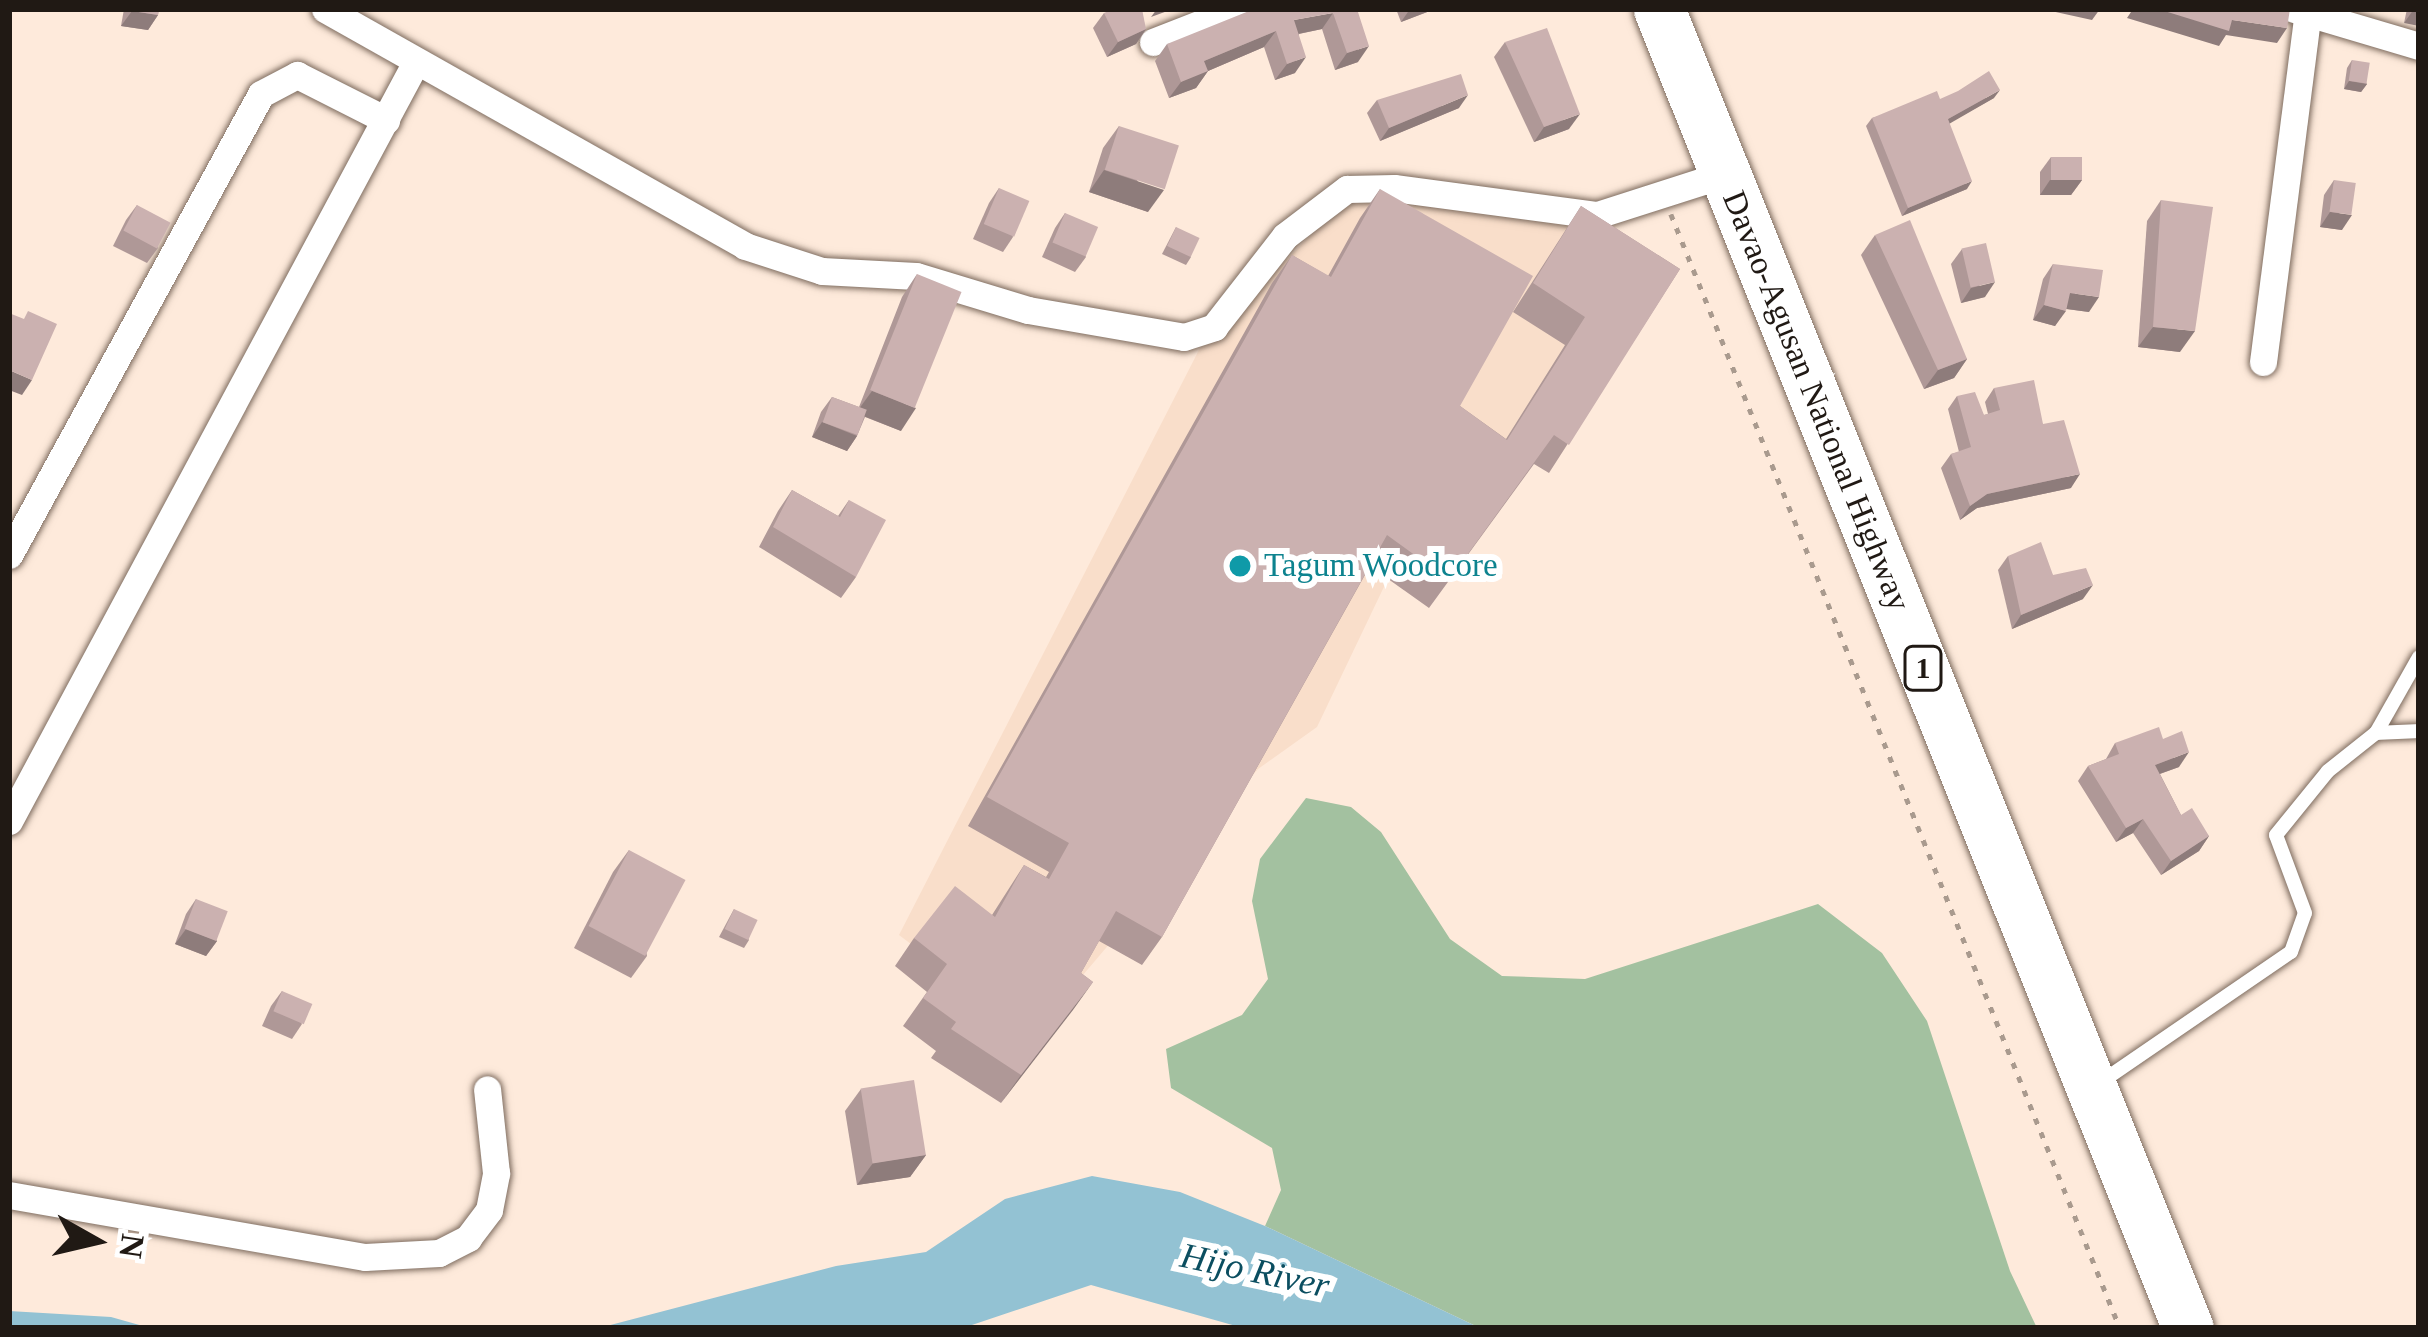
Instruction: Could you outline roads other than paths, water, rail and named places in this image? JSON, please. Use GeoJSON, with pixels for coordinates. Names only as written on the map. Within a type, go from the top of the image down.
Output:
{"type":"FeatureCollection","features":[{"type":"Feature","properties":{"kind":"highway","name":"Davao-Agusan National Highway"},"geometry":{"type":"LineString","coordinates":[[1623,9],[2150,1328]]}},
{"type":"Feature","properties":{"kind":"highway","name":"Davao-Agusan National Highway"},"geometry":{"type":"LineString","coordinates":[[1659,9],[1695,186],[2091,1088],[2188,1328]]}},
{"type":"Feature","properties":{"kind":"street"},"geometry":{"type":"LineString","coordinates":[[326,9],[745,246],[822,271],[916,276],[1028,310],[1184,338],[1214,327],[1285,236],[1347,190],[1394,188],[1597,215],[1695,186]]}},
{"type":"Feature","properties":{"kind":"street"},"geometry":{"type":"LineString","coordinates":[[1153,42],[1237,9]]}},
{"type":"Feature","properties":{"kind":"street"},"geometry":{"type":"LineString","coordinates":[[2263,362],[2301,11],[2419,46]]}},
{"type":"Feature","properties":{"kind":"street"},"geometry":{"type":"LineString","coordinates":[[9,821],[416,62]]}},
{"type":"Feature","properties":{"kind":"street"},"geometry":{"type":"LineString","coordinates":[[9,555],[261,94],[297,75],[386,120]]}},
{"type":"Feature","properties":{"kind":"street"},"geometry":{"type":"LineString","coordinates":[[9,1195],[365,1257],[440,1253],[468,1238],[489,1210],[496,1173],[487,1089]]}},
{"type":"Feature","properties":{"kind":"lane"},"geometry":{"type":"LineString","coordinates":[[2091,1088],[2291,952],[2305,913],[2276,835],[2328,771],[2376,733],[2419,657]]}},
{"type":"Feature","properties":{"kind":"lane"},"geometry":{"type":"LineString","coordinates":[[2376,733],[2419,731]]}},
{"type":"Feature","properties":{"kind":"water","name":"Hijo River"},"geometry":{"type":"Polygon","coordinates":[[[1092,1176],[1180,1192],[1265,1226],[1480,1328],[1243,1328],[1091,1285],[963,1328],[599,1328],[836,1266],[926,1252],[1005,1199],[1092,1176]]]}},
{"type":"Feature","properties":{"kind":"water"},"geometry":{"type":"Polygon","coordinates":[[[9,1311],[111,1317],[150,1328],[9,1328],[9,1311]]]}},
{"type":"Feature","properties":{"kind":"place","name":"Tagum Woodcore"},"geometry":{"type":"Point","coordinates":[1240,566]}}]}
